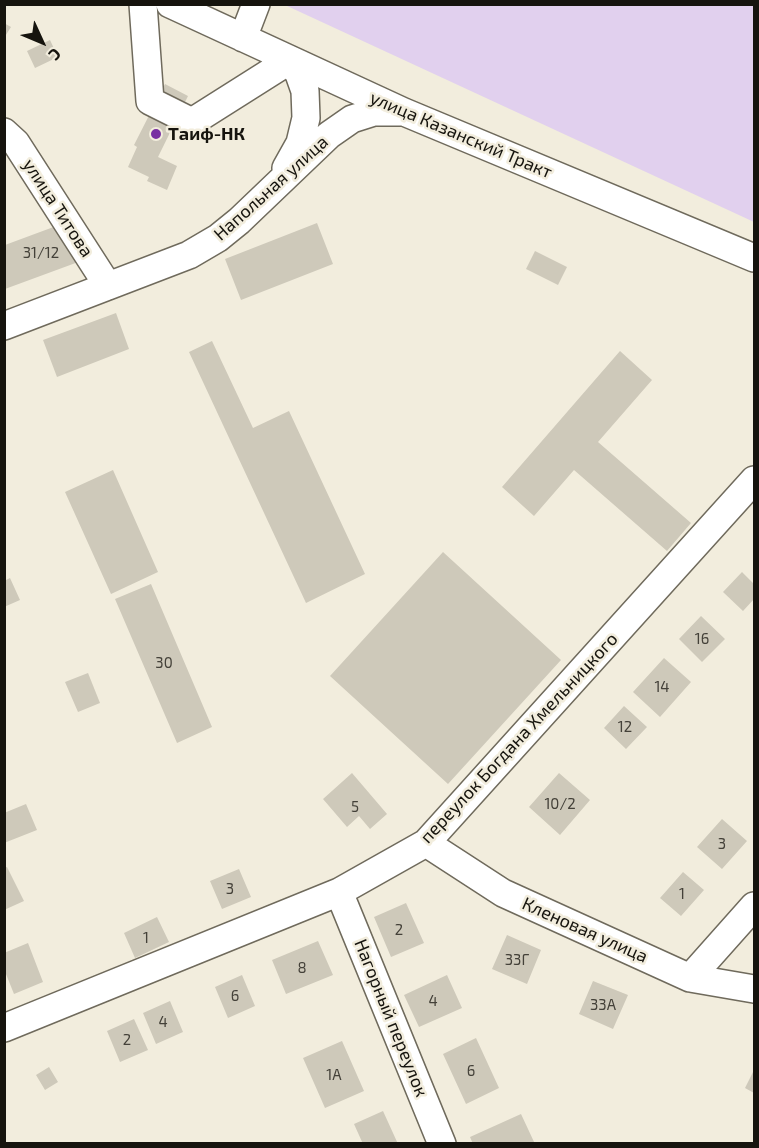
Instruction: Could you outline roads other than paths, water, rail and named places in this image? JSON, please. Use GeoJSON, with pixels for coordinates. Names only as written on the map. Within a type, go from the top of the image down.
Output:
{"type":"FeatureCollection","features":[{"type":"Feature","properties":{"kind":"street"},"geometry":{"type":"LineString","coordinates":[[143,4],[150,101],[192,122],[290,60],[299,74],[305,91],[306,118],[300,143],[278,182]]}},
{"type":"Feature","properties":{"kind":"street","name":"улица Казанский Тракт"},"geometry":{"type":"LineString","coordinates":[[170,4],[404,112],[754,258]]}},
{"type":"Feature","properties":{"kind":"street"},"geometry":{"type":"LineString","coordinates":[[243,38],[256,4]]}},
{"type":"Feature","properties":{"kind":"street","name":"Напольная улица"},"geometry":{"type":"LineString","coordinates":[[4,326],[189,255],[218,238],[239,221],[329,135],[352,119],[374,112],[404,112]]}},
{"type":"Feature","properties":{"kind":"street","name":"улица Титова"},"geometry":{"type":"LineString","coordinates":[[4,132],[16,142],[108,286]]}},
{"type":"Feature","properties":{"kind":"street","name":"переулок Богдана Хмельницкого"},"geometry":{"type":"LineString","coordinates":[[4,1028],[339,892],[426,843],[754,480]]}},
{"type":"Feature","properties":{"kind":"street","name":"Кленовая улица"},"geometry":{"type":"LineString","coordinates":[[426,843],[503,893],[690,978],[754,989]]}},
{"type":"Feature","properties":{"kind":"street","name":"Нагорный переулок"},"geometry":{"type":"LineString","coordinates":[[339,892],[442,1143]]}},
{"type":"Feature","properties":{"kind":"street"},"geometry":{"type":"LineString","coordinates":[[690,978],[754,906]]}},
{"type":"Feature","properties":{"kind":"place","name":"Таиф-НК"},"geometry":{"type":"Point","coordinates":[156,134]}}]}
